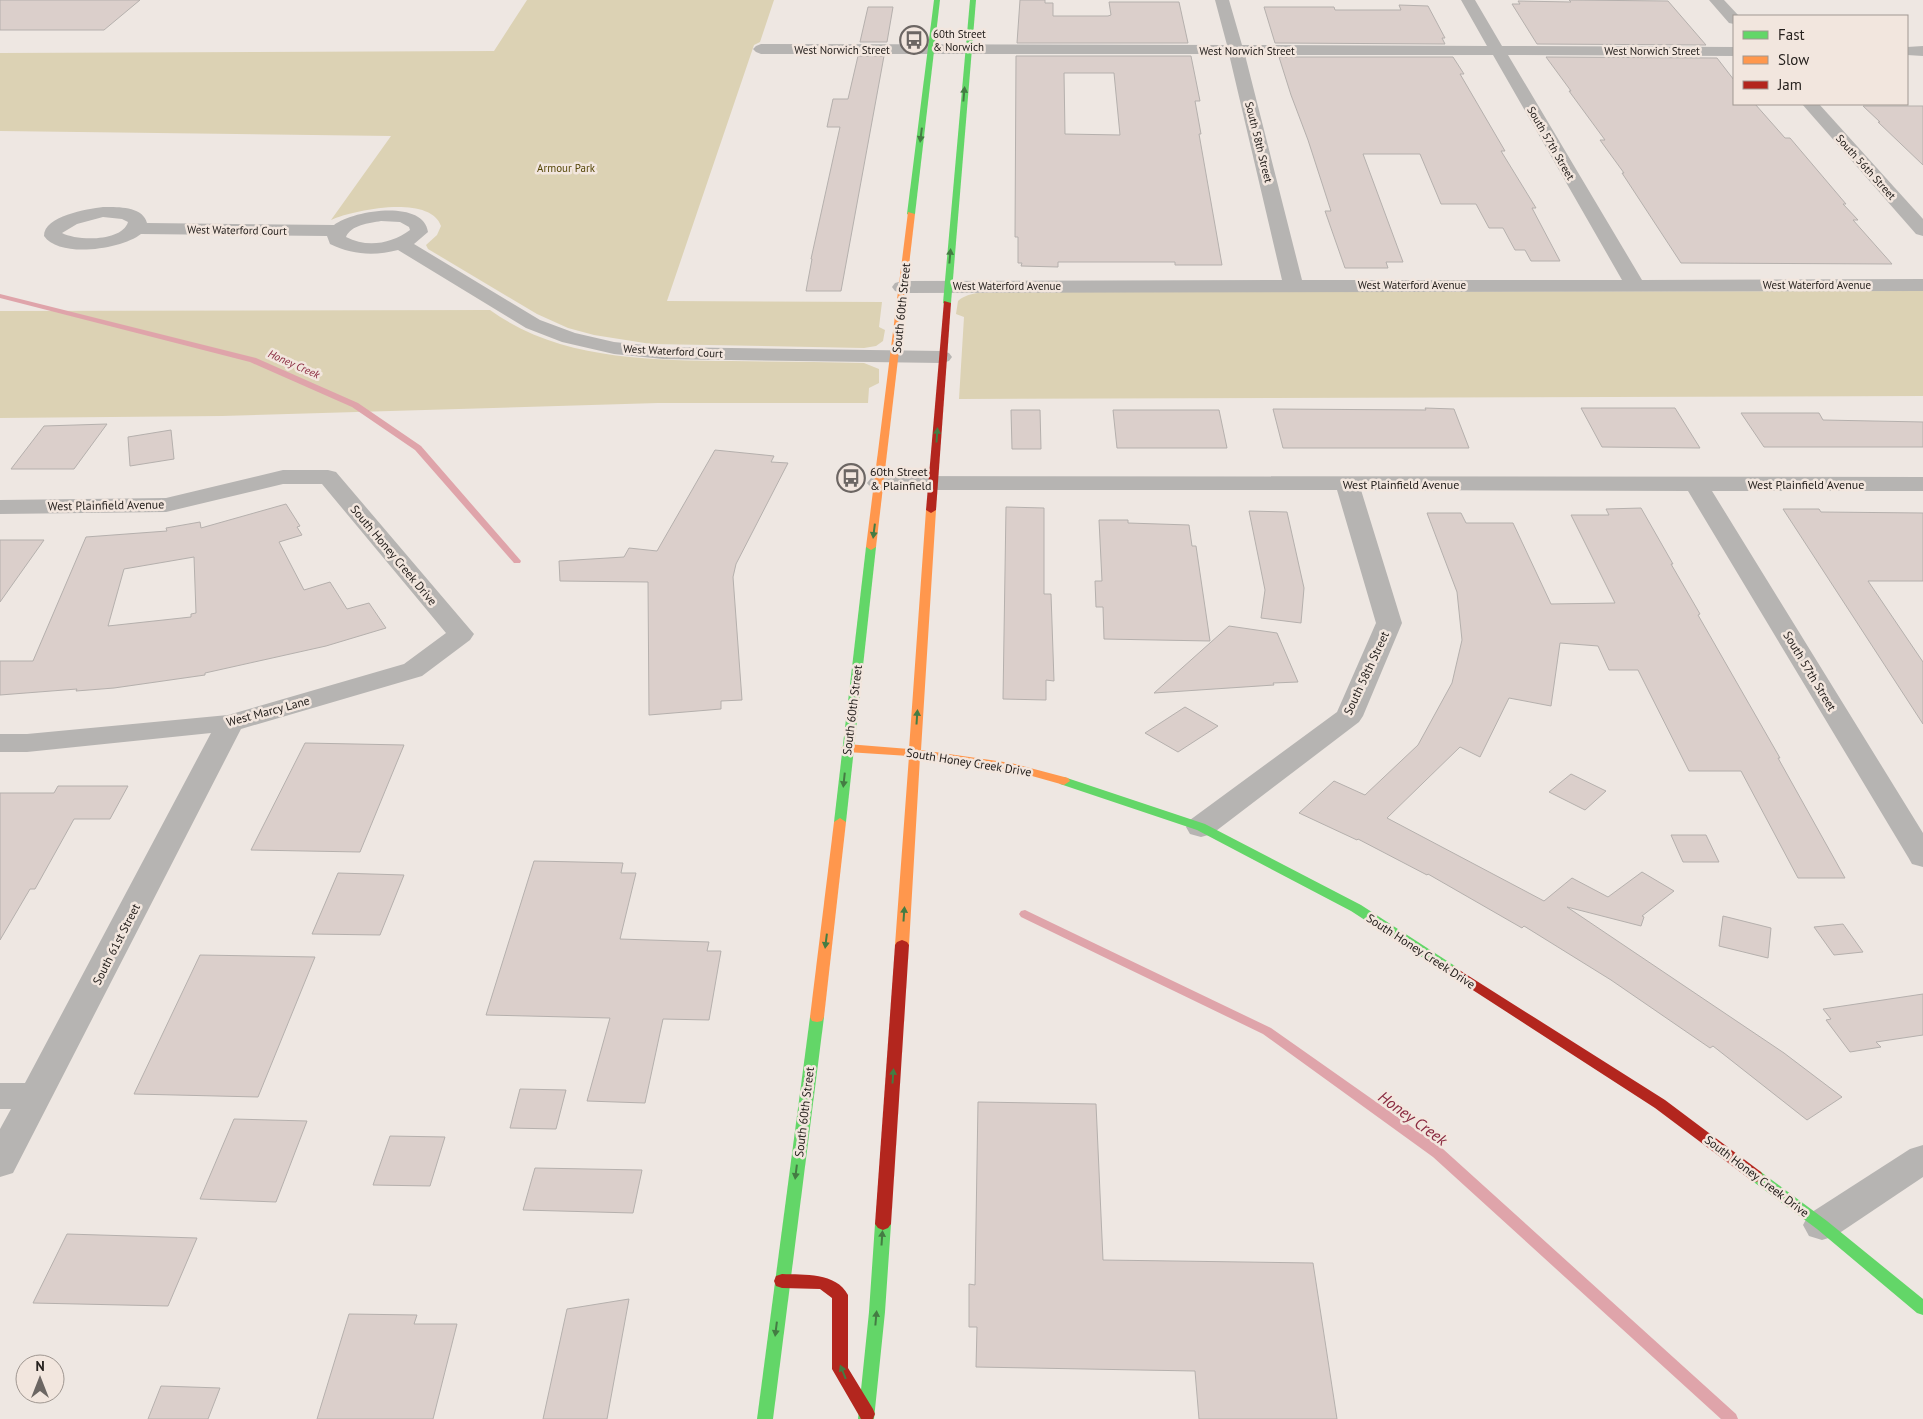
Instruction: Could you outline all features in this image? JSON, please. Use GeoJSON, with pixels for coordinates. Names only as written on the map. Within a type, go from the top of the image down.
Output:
{"type":"FeatureCollection","features":[{"type":"Feature","properties":{"kind":"main road","name":"South 60th Street"},"geometry":{"type":"LineString","coordinates":[[765,1419],[832,899],[847,748],[896,357],[902,287],[937,0]]}},
{"type":"Feature","properties":{"kind":"main road"},"geometry":{"type":"LineString","coordinates":[[866,1417],[877,1304],[942,357],[973,0]]}},
{"type":"Feature","properties":{"kind":"main road","name":"South Honey Creek Drive"},"geometry":{"type":"LineString","coordinates":[[847,748],[915,752],[1031,770],[1201,827],[1356,908],[1660,1104],[1822,1225],[1923,1308]]}},
{"type":"Feature","properties":{"kind":"main road"},"geometry":{"type":"LineString","coordinates":[[782,1281],[823,1283],[840,1295],[840,1369],[866,1417]]}},
{"type":"Feature","properties":{"kind":"street","name":"South 58th Street"},"geometry":{"type":"LineString","coordinates":[[1222,0],[1237,51],[1293,285]]}},
{"type":"Feature","properties":{"kind":"street","name":"South 57th Street"},"geometry":{"type":"LineString","coordinates":[[1468,0],[1635,285]]}},
{"type":"Feature","properties":{"kind":"street"},"geometry":{"type":"LineString","coordinates":[[1716,0],[1733,19]]}},
{"type":"Feature","properties":{"kind":"street","name":"West Norwich Street"},"geometry":{"type":"LineString","coordinates":[[761,49],[1733,51]]}},
{"type":"Feature","properties":{"kind":"street"},"geometry":{"type":"LineString","coordinates":[[1908,51],[1923,51]]}},
{"type":"Feature","properties":{"kind":"street","name":"South 56th Street"},"geometry":{"type":"LineString","coordinates":[[1811,105],[1923,230]]}},
{"type":"Feature","properties":{"kind":"street","name":"West Waterford Court"},"geometry":{"type":"LineString","coordinates":[[136,228],[338,231],[349,223],[381,216],[396,216],[415,221],[420,228],[419,232],[411,239],[400,244],[372,248],[356,248],[344,245],[337,240],[336,234],[338,231]]}},
{"type":"Feature","properties":{"kind":"street","name":"West Waterford Court"},"geometry":{"type":"LineString","coordinates":[[400,244],[533,324],[569,338],[614,348],[663,353],[942,357]]}},
{"type":"Feature","properties":{"kind":"street","name":"West Waterford Avenue"},"geometry":{"type":"LineString","coordinates":[[902,287],[1923,285]]}},
{"type":"Feature","properties":{"kind":"street","name":"West Plainfield Avenue"},"geometry":{"type":"LineString","coordinates":[[0,507],[166,505],[283,477],[328,476]]}},
{"type":"Feature","properties":{"kind":"street","name":"South Honey Creek Drive"},"geometry":{"type":"LineString","coordinates":[[328,476],[460,634]]}},
{"type":"Feature","properties":{"kind":"street","name":"West Plainfield Avenue"},"geometry":{"type":"LineString","coordinates":[[880,483],[1923,484]]}},
{"type":"Feature","properties":{"kind":"street","name":"South 58th Street"},"geometry":{"type":"LineString","coordinates":[[1201,827],[1349,716],[1389,623],[1347,484]]}},
{"type":"Feature","properties":{"kind":"street","name":"South 57th Street"},"geometry":{"type":"LineString","coordinates":[[1696,484],[1923,857]]}},
{"type":"Feature","properties":{"kind":"street","name":"West Marcy Lane"},"geometry":{"type":"LineString","coordinates":[[0,743],[27,743],[230,723],[413,670],[460,634]]}},
{"type":"Feature","properties":{"kind":"street","name":"South 61st Street"},"geometry":{"type":"LineString","coordinates":[[0,1163],[230,723]]}},
{"type":"Feature","properties":{"kind":"street"},"geometry":{"type":"LineString","coordinates":[[0,1096],[36,1096]]}},
{"type":"Feature","properties":{"kind":"street"},"geometry":{"type":"LineString","coordinates":[[1822,1225],[1923,1160]]}},
{"type":"Feature","properties":{"kind":"green space","name":"Armour Park"},"geometry":{"type":"Polygon","coordinates":[[[527,0],[774,0],[760,42],[754,45],[667,301],[882,302],[879,327],[885,330],[883,341],[876,346],[864,348],[651,344],[594,335],[568,328],[537,314],[428,249],[426,245],[437,235],[441,226],[434,216],[422,210],[407,207],[390,207],[356,212],[331,220],[391,136],[0,131],[0,53],[494,51],[527,0]]]}},
{"type":"Feature","properties":{"kind":"green space"},"geometry":{"type":"Polygon","coordinates":[[[1923,291],[1923,396],[959,399],[964,317],[956,314],[958,301],[968,295],[981,293],[1923,291]]]}},
{"type":"Feature","properties":{"kind":"green space"},"geometry":{"type":"Polygon","coordinates":[[[490,310],[517,327],[545,339],[605,354],[668,360],[864,363],[879,369],[879,383],[869,388],[868,403],[658,403],[222,416],[0,418],[0,311],[490,310]]]}},
{"type":"Feature","properties":{"kind":"building"},"geometry":{"type":"Polygon","coordinates":[[[0,0],[140,0],[104,30],[0,30],[0,0]]]}},
{"type":"Feature","properties":{"kind":"building"},"geometry":{"type":"Polygon","coordinates":[[[1020,0],[1045,0],[1045,3],[1053,3],[1053,16],[1108,16],[1111,15],[1109,2],[1179,2],[1188,43],[1017,43],[1020,0]]]}},
{"type":"Feature","properties":{"kind":"building"},"geometry":{"type":"Polygon","coordinates":[[[1569,0],[1668,1],[1706,45],[1537,44],[1512,4],[1520,4],[1518,1],[1571,2],[1569,0]]]}},
{"type":"Feature","properties":{"kind":"building"},"geometry":{"type":"Polygon","coordinates":[[[1399,5],[1428,6],[1445,38],[1442,38],[1445,44],[1275,43],[1264,7],[1334,7],[1335,10],[1401,10],[1399,5]]]}},
{"type":"Feature","properties":{"kind":"building"},"geometry":{"type":"Polygon","coordinates":[[[868,7],[893,7],[887,42],[860,42],[868,7]]]}},
{"type":"Feature","properties":{"kind":"building"},"geometry":{"type":"Polygon","coordinates":[[[858,56],[884,56],[841,291],[806,291],[811,259],[840,127],[827,127],[833,99],[848,99],[858,56]]]}},
{"type":"Feature","properties":{"kind":"building"},"geometry":{"type":"Polygon","coordinates":[[[1016,56],[1191,56],[1200,101],[1195,101],[1201,134],[1199,134],[1222,265],[1175,265],[1175,262],[1058,262],[1058,267],[1021,266],[1022,263],[1018,263],[1018,237],[1015,237],[1016,56]],[[1064,73],[1065,134],[1120,135],[1114,73],[1064,73]]]}},
{"type":"Feature","properties":{"kind":"building"},"geometry":{"type":"Polygon","coordinates":[[[1279,57],[1453,57],[1464,74],[1460,74],[1505,151],[1501,151],[1536,208],[1532,208],[1560,261],[1531,261],[1525,250],[1515,250],[1503,228],[1489,228],[1476,204],[1441,204],[1420,154],[1363,154],[1403,262],[1386,262],[1388,268],[1345,268],[1325,211],[1331,211],[1279,57]]]}},
{"type":"Feature","properties":{"kind":"building"},"geometry":{"type":"Polygon","coordinates":[[[1546,57],[1717,58],[1733,79],[1733,105],[1756,105],[1785,138],[1790,138],[1858,220],[1853,220],[1892,264],[1681,263],[1622,173],[1624,173],[1600,140],[1605,140],[1569,91],[1571,91],[1546,57]]]}},
{"type":"Feature","properties":{"kind":"building"},"geometry":{"type":"Polygon","coordinates":[[[1863,106],[1923,106],[1923,165],[1878,122],[1880,122],[1863,106]]]}},
{"type":"Feature","properties":{"kind":"building"},"geometry":{"type":"Polygon","coordinates":[[[1425,408],[1454,409],[1469,448],[1283,448],[1273,409],[1426,410],[1425,408]]]}},
{"type":"Feature","properties":{"kind":"building"},"geometry":{"type":"Polygon","coordinates":[[[1581,408],[1675,408],[1700,448],[1602,447],[1581,408]]]}},
{"type":"Feature","properties":{"kind":"building"},"geometry":{"type":"Polygon","coordinates":[[[1011,410],[1040,410],[1041,449],[1012,449],[1011,410]]]}},
{"type":"Feature","properties":{"kind":"building"},"geometry":{"type":"Polygon","coordinates":[[[1113,410],[1219,410],[1227,448],[1117,448],[1113,410]]]}},
{"type":"Feature","properties":{"kind":"building"},"geometry":{"type":"Polygon","coordinates":[[[1741,413],[1819,413],[1823,420],[1923,422],[1923,447],[1764,447],[1741,413]]]}},
{"type":"Feature","properties":{"kind":"building"},"geometry":{"type":"Polygon","coordinates":[[[107,424],[74,469],[11,469],[44,426],[107,424]]]}},
{"type":"Feature","properties":{"kind":"building"},"geometry":{"type":"Polygon","coordinates":[[[171,430],[174,459],[130,466],[128,437],[171,430]]]}},
{"type":"Feature","properties":{"kind":"building"},"geometry":{"type":"Polygon","coordinates":[[[715,450],[774,456],[771,462],[788,463],[736,564],[733,577],[742,700],[721,701],[721,709],[649,715],[648,582],[560,581],[559,561],[624,557],[629,548],[657,551],[715,450]]]}},
{"type":"Feature","properties":{"kind":"building"},"geometry":{"type":"Polygon","coordinates":[[[286,504],[300,526],[297,527],[302,535],[279,542],[304,590],[330,582],[347,609],[369,603],[386,628],[326,646],[205,673],[205,675],[114,688],[0,695],[0,661],[33,661],[86,537],[167,531],[166,528],[200,522],[201,528],[286,504]],[[194,557],[124,569],[108,626],[191,617],[191,614],[196,613],[194,557]]]}},
{"type":"Feature","properties":{"kind":"building"},"geometry":{"type":"Polygon","coordinates":[[[1006,507],[1044,508],[1044,594],[1051,594],[1054,681],[1046,680],[1046,700],[1003,699],[1006,507]]]}},
{"type":"Feature","properties":{"kind":"building"},"geometry":{"type":"Polygon","coordinates":[[[1641,508],[1700,614],[1698,615],[1780,758],[1778,758],[1845,878],[1798,878],[1741,771],[1689,771],[1638,670],[1609,670],[1598,646],[1560,643],[1551,706],[1509,698],[1480,757],[1460,747],[1387,818],[1544,901],[1572,878],[1608,897],[1642,872],[1674,891],[1642,916],[1644,917],[1641,926],[1567,907],[1784,1053],[1842,1097],[1807,1120],[1713,1046],[1710,1048],[1611,980],[1524,926],[1522,928],[1428,874],[1358,839],[1299,813],[1334,781],[1365,795],[1418,745],[1452,683],[1462,640],[1457,592],[1427,513],[1461,513],[1466,523],[1513,523],[1551,604],[1615,603],[1571,515],[1609,515],[1606,509],[1641,508]]]}},
{"type":"Feature","properties":{"kind":"building"},"geometry":{"type":"Polygon","coordinates":[[[1783,509],[1819,509],[1821,512],[1923,513],[1923,581],[1868,581],[1923,662],[1923,724],[1783,509]]]}},
{"type":"Feature","properties":{"kind":"building"},"geometry":{"type":"Polygon","coordinates":[[[1249,511],[1287,512],[1304,588],[1301,623],[1261,618],[1265,590],[1249,511]]]}},
{"type":"Feature","properties":{"kind":"building"},"geometry":{"type":"Polygon","coordinates":[[[1099,520],[1128,520],[1128,523],[1189,525],[1192,546],[1196,546],[1210,641],[1104,639],[1103,607],[1096,607],[1095,581],[1102,581],[1099,520]]]}},
{"type":"Feature","properties":{"kind":"building"},"geometry":{"type":"Polygon","coordinates":[[[0,540],[44,540],[0,602],[0,540]]]}},
{"type":"Feature","properties":{"kind":"building"},"geometry":{"type":"Polygon","coordinates":[[[1229,626],[1277,633],[1298,682],[1154,693],[1229,626]]]}},
{"type":"Feature","properties":{"kind":"building"},"geometry":{"type":"Polygon","coordinates":[[[1185,707],[1218,726],[1178,752],[1145,733],[1185,707]]]}},
{"type":"Feature","properties":{"kind":"building"},"geometry":{"type":"Polygon","coordinates":[[[305,743],[404,745],[360,852],[251,850],[305,743]]]}},
{"type":"Feature","properties":{"kind":"building"},"geometry":{"type":"Polygon","coordinates":[[[1571,774],[1606,791],[1585,810],[1549,792],[1571,774]]]}},
{"type":"Feature","properties":{"kind":"building"},"geometry":{"type":"Polygon","coordinates":[[[58,786],[128,786],[110,819],[74,819],[35,889],[30,889],[0,940],[0,793],[54,793],[58,786]]]}},
{"type":"Feature","properties":{"kind":"building"},"geometry":{"type":"Polygon","coordinates":[[[1671,835],[1706,835],[1719,862],[1683,862],[1671,835]]]}},
{"type":"Feature","properties":{"kind":"building"},"geometry":{"type":"Polygon","coordinates":[[[534,861],[623,863],[621,873],[636,873],[620,939],[709,942],[707,951],[721,951],[709,1020],[663,1019],[645,1103],[587,1101],[610,1018],[486,1015],[534,861]]]}},
{"type":"Feature","properties":{"kind":"building"},"geometry":{"type":"Polygon","coordinates":[[[338,873],[404,875],[380,935],[312,934],[338,873]]]}},
{"type":"Feature","properties":{"kind":"building"},"geometry":{"type":"Polygon","coordinates":[[[1723,916],[1771,928],[1768,958],[1719,946],[1723,916]]]}},
{"type":"Feature","properties":{"kind":"building"},"geometry":{"type":"Polygon","coordinates":[[[1843,924],[1863,952],[1834,955],[1814,927],[1843,924]]]}},
{"type":"Feature","properties":{"kind":"building"},"geometry":{"type":"Polygon","coordinates":[[[200,955],[315,957],[258,1097],[134,1094],[200,955]]]}},
{"type":"Feature","properties":{"kind":"building"},"geometry":{"type":"Polygon","coordinates":[[[1923,994],[1923,1035],[1876,1042],[1881,1047],[1850,1052],[1826,1020],[1831,1019],[1823,1009],[1923,994]]]}},
{"type":"Feature","properties":{"kind":"building"},"geometry":{"type":"Polygon","coordinates":[[[520,1089],[566,1090],[556,1129],[510,1128],[520,1089]]]}},
{"type":"Feature","properties":{"kind":"building"},"geometry":{"type":"Polygon","coordinates":[[[978,1102],[1096,1104],[1103,1260],[1313,1263],[1337,1419],[1199,1419],[1195,1371],[976,1367],[977,1327],[969,1327],[969,1284],[975,1285],[978,1102]]]}},
{"type":"Feature","properties":{"kind":"building"},"geometry":{"type":"Polygon","coordinates":[[[234,1119],[307,1121],[276,1202],[200,1199],[234,1119]]]}},
{"type":"Feature","properties":{"kind":"building"},"geometry":{"type":"Polygon","coordinates":[[[390,1136],[445,1137],[430,1186],[373,1185],[390,1136]]]}},
{"type":"Feature","properties":{"kind":"building"},"geometry":{"type":"Polygon","coordinates":[[[535,1168],[642,1170],[633,1213],[523,1210],[535,1168]]]}},
{"type":"Feature","properties":{"kind":"building"},"geometry":{"type":"Polygon","coordinates":[[[67,1234],[197,1238],[168,1306],[33,1303],[67,1234]]]}},
{"type":"Feature","properties":{"kind":"building"},"geometry":{"type":"Polygon","coordinates":[[[629,1299],[607,1419],[543,1419],[567,1309],[629,1299]]]}},
{"type":"Feature","properties":{"kind":"building"},"geometry":{"type":"Polygon","coordinates":[[[349,1314],[417,1315],[414,1324],[457,1324],[433,1419],[317,1419],[349,1314]]]}},
{"type":"Feature","properties":{"kind":"building"},"geometry":{"type":"Polygon","coordinates":[[[161,1386],[220,1388],[208,1419],[148,1419],[161,1386]]]}},
{"type":"Feature","properties":{"kind":"waterway","name":"Honey Creek"},"geometry":{"type":"LineString","coordinates":[[0,296],[253,360],[355,405],[418,448],[517,561]]}},
{"type":"Feature","properties":{"kind":"waterway","name":"Honey Creek"},"geometry":{"type":"LineString","coordinates":[[1025,914],[1267,1031],[1438,1153],[1731,1419]]}},
{"type":"Feature","properties":{"kind":"traffic: fast"},"geometry":{"type":"LineString","coordinates":[[911,214],[937,0]]}},
{"type":"Feature","properties":{"kind":"traffic: fast"},"geometry":{"type":"LineString","coordinates":[[947,303],[973,0]]}},
{"type":"Feature","properties":{"kind":"traffic: fast"},"geometry":{"type":"LineString","coordinates":[[840,822],[871,547]]}},
{"type":"Feature","properties":{"kind":"traffic: fast"},"geometry":{"type":"LineString","coordinates":[[1064,781],[1201,827],[1356,908],[1453,971]]}},
{"type":"Feature","properties":{"kind":"traffic: fast"},"geometry":{"type":"LineString","coordinates":[[765,1419],[817,1017]]}},
{"type":"Feature","properties":{"kind":"traffic: fast"},"geometry":{"type":"LineString","coordinates":[[1756,1176],[1822,1225],[1923,1308]]}},
{"type":"Feature","properties":{"kind":"traffic: fast"},"geometry":{"type":"LineString","coordinates":[[866,1419],[877,1312],[883,1224]]}},
{"type":"Feature","properties":{"kind":"traffic: slow"},"geometry":{"type":"LineString","coordinates":[[871,547],[911,214]]}},
{"type":"Feature","properties":{"kind":"traffic: slow"},"geometry":{"type":"LineString","coordinates":[[902,945],[931,510]]}},
{"type":"Feature","properties":{"kind":"traffic: slow"},"geometry":{"type":"LineString","coordinates":[[847,748],[957,757],[1038,773],[1064,781]]}},
{"type":"Feature","properties":{"kind":"traffic: slow"},"geometry":{"type":"LineString","coordinates":[[817,1017],[840,822]]}},
{"type":"Feature","properties":{"kind":"traffic: jam"},"geometry":{"type":"LineString","coordinates":[[931,510],[947,303]]}},
{"type":"Feature","properties":{"kind":"traffic: jam"},"geometry":{"type":"LineString","coordinates":[[883,1224],[902,945]]}},
{"type":"Feature","properties":{"kind":"traffic: jam"},"geometry":{"type":"LineString","coordinates":[[1453,971],[1660,1104],[1756,1176]]}},
{"type":"Feature","properties":{"kind":"traffic: jam"},"geometry":{"type":"LineString","coordinates":[[782,1281],[823,1283],[840,1295],[840,1369],[867,1414]]}},
{"type":"Feature","properties":{"kind":"place","name":"60th Street & Norwich"},"geometry":{"type":"Point","coordinates":[914,40]}},
{"type":"Feature","properties":{"kind":"place","name":"60th Street & Plainfield"},"geometry":{"type":"Point","coordinates":[851,478]}}]}
